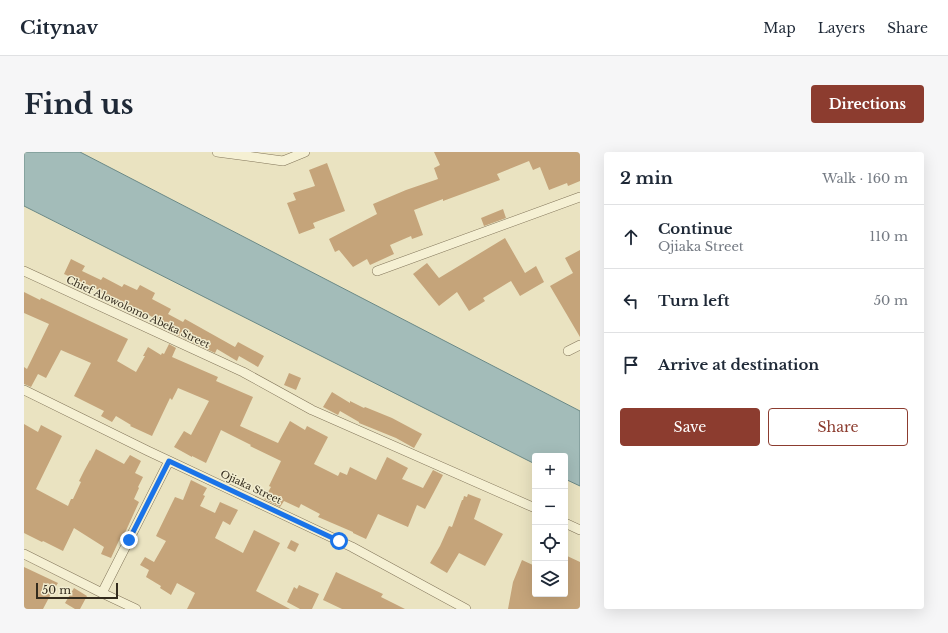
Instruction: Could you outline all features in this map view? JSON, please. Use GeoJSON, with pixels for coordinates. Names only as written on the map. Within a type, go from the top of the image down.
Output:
{"type":"FeatureCollection","features":[{"type":"Feature","properties":{"kind":"street"},"geometry":{"type":"LineString","coordinates":[[217,152],[283,161],[305,152]]}},
{"type":"Feature","properties":{"kind":"street"},"geometry":{"type":"LineString","coordinates":[[377,271],[580,197]]}},
{"type":"Feature","properties":{"kind":"street","name":"Chief Alowolomo Abeka Street"},"geometry":{"type":"LineString","coordinates":[[24,271],[243,372],[312,410],[532,507]]}},
{"type":"Feature","properties":{"kind":"street"},"geometry":{"type":"LineString","coordinates":[[568,351],[580,345]]}},
{"type":"Feature","properties":{"kind":"street","name":"Ojiaka Street"},"geometry":{"type":"LineString","coordinates":[[24,390],[169,461],[352,547],[466,609]]}},
{"type":"Feature","properties":{"kind":"street"},"geometry":{"type":"LineString","coordinates":[[102,593],[169,461]]}},
{"type":"Feature","properties":{"kind":"street"},"geometry":{"type":"LineString","coordinates":[[568,524],[580,530]]}},
{"type":"Feature","properties":{"kind":"street"},"geometry":{"type":"LineString","coordinates":[[24,554],[136,609]]}},
{"type":"Feature","properties":{"kind":"water"},"geometry":{"type":"Polygon","coordinates":[[[24,152],[80,152],[580,411],[580,486],[568,480],[568,453],[532,453],[532,462],[24,206],[24,152]]]}},
{"type":"Feature","properties":{"kind":"building"},"geometry":{"type":"Polygon","coordinates":[[[434,152],[580,152],[580,181],[568,186],[567,183],[549,190],[540,167],[533,170],[529,161],[497,174],[500,180],[414,210],[423,235],[412,239],[411,236],[390,245],[394,254],[370,265],[367,259],[353,267],[339,250],[335,252],[329,239],[377,214],[373,204],[406,190],[438,179],[434,168],[440,165],[434,152]]]}},
{"type":"Feature","properties":{"kind":"building"},"geometry":{"type":"Polygon","coordinates":[[[327,163],[345,211],[313,223],[315,228],[299,234],[287,203],[296,200],[293,193],[315,186],[309,170],[327,163]]]}},
{"type":"Feature","properties":{"kind":"building"},"geometry":{"type":"Polygon","coordinates":[[[503,209],[506,218],[484,226],[481,218],[503,209]]]}},
{"type":"Feature","properties":{"kind":"building"},"geometry":{"type":"Polygon","coordinates":[[[505,238],[525,273],[536,266],[544,282],[520,296],[511,281],[483,298],[485,301],[469,311],[457,292],[439,306],[413,274],[427,263],[439,278],[505,238]]]}},
{"type":"Feature","properties":{"kind":"building"},"geometry":{"type":"Polygon","coordinates":[[[580,250],[580,337],[550,286],[573,273],[565,258],[580,250]]]}},
{"type":"Feature","properties":{"kind":"building"},"geometry":{"type":"Polygon","coordinates":[[[71,259],[85,266],[82,271],[101,280],[103,277],[122,287],[124,284],[137,290],[140,285],[155,293],[152,299],[171,309],[168,314],[183,322],[185,319],[235,347],[238,342],[264,356],[258,367],[239,356],[237,361],[217,349],[215,353],[172,333],[174,329],[145,313],[143,316],[101,291],[64,274],[71,259]]]}},
{"type":"Feature","properties":{"kind":"building"},"geometry":{"type":"Polygon","coordinates":[[[24,292],[40,300],[41,298],[128,339],[117,361],[136,372],[148,347],[161,355],[162,353],[164,354],[169,344],[176,348],[172,357],[218,377],[216,381],[253,397],[240,426],[278,443],[290,421],[305,430],[307,426],[328,437],[314,464],[338,476],[340,472],[347,475],[350,467],[376,480],[387,457],[408,468],[402,479],[423,488],[433,470],[443,475],[425,509],[417,505],[408,527],[378,514],[366,539],[318,517],[320,514],[301,504],[299,508],[284,501],[280,507],[264,499],[271,487],[269,486],[281,461],[221,430],[206,463],[174,447],[184,431],[191,435],[209,401],[178,388],[172,400],[170,398],[152,436],[130,426],[131,425],[116,416],[112,422],[101,416],[104,411],[74,396],[91,363],[61,350],[46,378],[38,374],[31,387],[24,384],[24,367],[27,369],[49,324],[24,313],[24,292]]]}},
{"type":"Feature","properties":{"kind":"building"},"geometry":{"type":"Polygon","coordinates":[[[289,373],[301,378],[296,390],[284,385],[289,373]]]}},
{"type":"Feature","properties":{"kind":"building"},"geometry":{"type":"Polygon","coordinates":[[[332,392],[350,403],[350,401],[364,408],[365,407],[392,418],[422,434],[414,448],[396,438],[359,423],[340,411],[338,415],[323,407],[332,392]]]}},
{"type":"Feature","properties":{"kind":"building"},"geometry":{"type":"Polygon","coordinates":[[[24,424],[38,432],[41,425],[62,436],[36,489],[68,506],[71,499],[73,499],[81,482],[79,481],[96,449],[124,464],[130,455],[141,461],[135,473],[143,477],[134,499],[139,502],[124,535],[122,534],[111,558],[101,554],[104,547],[74,528],[63,551],[24,533],[24,424]]]}},
{"type":"Feature","properties":{"kind":"building"},"geometry":{"type":"Polygon","coordinates":[[[191,480],[207,488],[200,506],[215,513],[220,502],[238,510],[230,525],[223,521],[215,538],[243,553],[254,530],[280,543],[256,591],[290,609],[187,609],[195,593],[177,583],[171,595],[160,588],[161,586],[146,577],[149,570],[140,565],[145,557],[154,562],[166,541],[156,536],[175,497],[183,500],[191,480]]]}},
{"type":"Feature","properties":{"kind":"building"},"geometry":{"type":"Polygon","coordinates":[[[468,494],[481,499],[474,519],[503,534],[485,566],[459,553],[447,573],[430,563],[449,526],[452,527],[464,496],[467,497],[468,494]]]}},
{"type":"Feature","properties":{"kind":"building"},"geometry":{"type":"Polygon","coordinates":[[[291,540],[299,544],[295,552],[287,548],[291,540]]]}},
{"type":"Feature","properties":{"kind":"building"},"geometry":{"type":"Polygon","coordinates":[[[568,556],[580,562],[580,609],[508,609],[513,582],[522,560],[532,565],[532,597],[568,597],[568,556]]]}},
{"type":"Feature","properties":{"kind":"building"},"geometry":{"type":"Polygon","coordinates":[[[24,567],[58,583],[43,609],[24,609],[24,567]]]}},
{"type":"Feature","properties":{"kind":"building"},"geometry":{"type":"Polygon","coordinates":[[[336,572],[383,594],[381,597],[405,609],[342,609],[323,600],[336,572]]]}},
{"type":"Feature","properties":{"kind":"building"},"geometry":{"type":"Polygon","coordinates":[[[299,585],[319,594],[312,609],[300,609],[287,602],[294,587],[297,589],[299,585]]]}},
{"type":"Feature","properties":{"kind":"building"},"geometry":{"type":"Polygon","coordinates":[[[74,588],[87,596],[80,609],[75,609],[65,603],[74,588]]]}},
{"type":"Feature","properties":{"kind":"route"},"geometry":{"type":"LineString","coordinates":[[129,540],[169,461],[339,541]]}}]}
